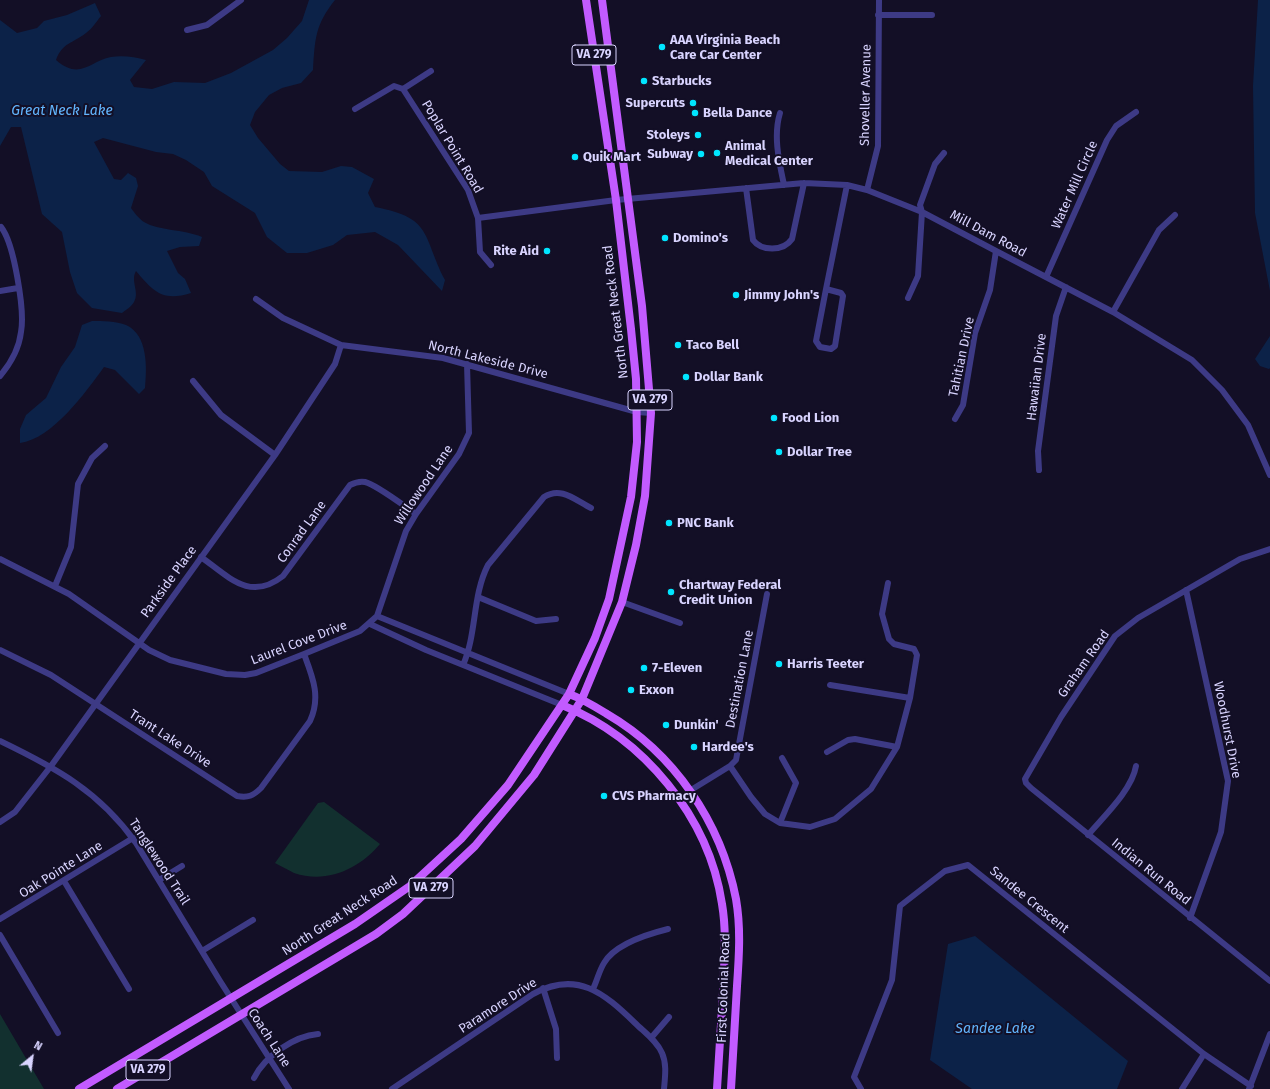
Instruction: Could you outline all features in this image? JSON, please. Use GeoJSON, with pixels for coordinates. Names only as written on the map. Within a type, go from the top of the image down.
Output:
{"type":"FeatureCollection","features":[{"type":"Feature","properties":{"kind":"main road","name":"North Great Neck Road"},"geometry":{"type":"LineString","coordinates":[[79,1089],[355,924],[410,886],[461,839],[508,785],[569,694],[595,638],[609,599],[631,497],[637,442],[634,352],[616,200],[586,0]]}},
{"type":"Feature","properties":{"kind":"main road","name":"North Great Neck Road"},"geometry":{"type":"LineString","coordinates":[[117,1089],[376,934],[403,914],[475,846],[516,800],[534,775],[582,699],[622,602],[636,545],[645,496],[650,413],[642,306],[602,0]]}},
{"type":"Feature","properties":{"kind":"main road","name":"First Colonial Road"},"geometry":{"type":"LineString","coordinates":[[569,694],[582,699],[636,733],[666,761],[691,790],[719,841],[736,899],[740,940],[731,1089]]}},
{"type":"Feature","properties":{"kind":"main road","name":"First Colonial Road"},"geometry":{"type":"LineString","coordinates":[[562,705],[575,710],[621,740],[645,759],[664,779],[678,797],[698,830],[712,863],[722,903],[725,949],[717,1089]]}},
{"type":"Feature","properties":{"kind":"street"},"geometry":{"type":"LineString","coordinates":[[187,30],[207,25],[241,0]]}},
{"type":"Feature","properties":{"kind":"street","name":"Shoveller Avenue"},"geometry":{"type":"LineString","coordinates":[[867,190],[878,146],[879,0]]}},
{"type":"Feature","properties":{"kind":"street"},"geometry":{"type":"LineString","coordinates":[[878,15],[932,14]]}},
{"type":"Feature","properties":{"kind":"street"},"geometry":{"type":"LineString","coordinates":[[355,109],[394,86],[403,89],[431,71]]}},
{"type":"Feature","properties":{"kind":"street","name":"Poplar Point Road"},"geometry":{"type":"LineString","coordinates":[[403,89],[464,183],[478,218],[480,252],[491,266]]}},
{"type":"Feature","properties":{"kind":"street","name":"Water Mill Circle"},"geometry":{"type":"LineString","coordinates":[[1046,277],[1107,140],[1116,126],[1136,112]]}},
{"type":"Feature","properties":{"kind":"street"},"geometry":{"type":"LineString","coordinates":[[780,113],[777,129],[777,140],[784,185]]}},
{"type":"Feature","properties":{"kind":"street"},"geometry":{"type":"LineString","coordinates":[[908,298],[918,276],[922,212],[920,205],[935,164],[944,154]]}},
{"type":"Feature","properties":{"kind":"street"},"geometry":{"type":"LineString","coordinates":[[746,188],[753,240],[757,246],[763,248],[783,247],[792,239],[804,183]]}},
{"type":"Feature","properties":{"kind":"street","name":"Mill Dam Road"},"geometry":{"type":"LineString","coordinates":[[616,200],[804,183],[847,185],[867,190],[922,212],[1113,312],[1192,360],[1222,390],[1248,425],[1270,475]]}},
{"type":"Feature","properties":{"kind":"street"},"geometry":{"type":"LineString","coordinates":[[826,289],[840,292],[843,296],[835,346],[831,349],[820,346],[816,341],[826,289],[847,185]]}},
{"type":"Feature","properties":{"kind":"street"},"geometry":{"type":"LineString","coordinates":[[478,218],[616,200]]}},
{"type":"Feature","properties":{"kind":"street"},"geometry":{"type":"LineString","coordinates":[[1113,312],[1159,230],[1175,215]]}},
{"type":"Feature","properties":{"kind":"street"},"geometry":{"type":"LineString","coordinates":[[0,376],[14,356],[23,322],[10,243],[1,227]]}},
{"type":"Feature","properties":{"kind":"street","name":"Tahitian Drive"},"geometry":{"type":"LineString","coordinates":[[955,419],[963,405],[975,333],[990,290],[996,251]]}},
{"type":"Feature","properties":{"kind":"street","name":"Hawaiian Drive"},"geometry":{"type":"LineString","coordinates":[[1039,470],[1038,451],[1056,316],[1066,287]]}},
{"type":"Feature","properties":{"kind":"street"},"geometry":{"type":"LineString","coordinates":[[0,291],[18,288]]}},
{"type":"Feature","properties":{"kind":"street","name":"North Lakeside Drive"},"geometry":{"type":"LineString","coordinates":[[256,299],[283,318],[341,345],[422,354],[467,364],[637,412],[650,413]]}},
{"type":"Feature","properties":{"kind":"street","name":"Parkside Place"},"geometry":{"type":"LineString","coordinates":[[0,822],[15,812],[51,766],[275,455],[334,364],[341,345]]}},
{"type":"Feature","properties":{"kind":"street","name":"Willowood Lane"},"geometry":{"type":"LineString","coordinates":[[377,616],[400,546],[416,514],[459,454],[469,433],[467,364]]}},
{"type":"Feature","properties":{"kind":"street"},"geometry":{"type":"LineString","coordinates":[[194,381],[221,415],[275,455]]}},
{"type":"Feature","properties":{"kind":"street"},"geometry":{"type":"LineString","coordinates":[[55,586],[71,547],[78,484],[92,458],[105,446]]}},
{"type":"Feature","properties":{"kind":"street","name":"Conrad Lane"},"geometry":{"type":"LineString","coordinates":[[201,557],[245,587],[266,587],[275,583],[284,576],[350,485],[356,482],[365,482],[373,486],[416,514]]}},
{"type":"Feature","properties":{"kind":"street"},"geometry":{"type":"LineString","coordinates":[[463,665],[467,654],[484,573],[488,565],[544,497],[558,492],[591,508]]}},
{"type":"Feature","properties":{"kind":"street","name":"Graham Road"},"geometry":{"type":"LineString","coordinates":[[1026,775],[1060,717],[1115,636],[1138,618],[1240,559],[1270,548]]}},
{"type":"Feature","properties":{"kind":"street","name":"Laurel Cove Drive"},"geometry":{"type":"LineString","coordinates":[[0,560],[55,586],[75,598],[139,643],[170,660],[204,669],[237,675],[256,673],[360,631],[370,624],[377,616]]}},
{"type":"Feature","properties":{"kind":"street"},"geometry":{"type":"LineString","coordinates":[[691,790],[730,766],[765,814],[780,823],[810,827],[835,819],[871,789],[897,747],[910,698],[917,655],[914,649],[894,644],[890,639],[882,614],[888,583]]}},
{"type":"Feature","properties":{"kind":"street","name":"Woodhurst Drive"},"geometry":{"type":"LineString","coordinates":[[1186,590],[1228,781],[1221,832],[1190,918]]}},
{"type":"Feature","properties":{"kind":"street","name":"Destination Lane"},"geometry":{"type":"LineString","coordinates":[[730,766],[736,760],[767,594]]}},
{"type":"Feature","properties":{"kind":"street"},"geometry":{"type":"LineString","coordinates":[[478,597],[536,621],[556,620]]}},
{"type":"Feature","properties":{"kind":"street"},"geometry":{"type":"LineString","coordinates":[[622,602],[680,623]]}},
{"type":"Feature","properties":{"kind":"street"},"geometry":{"type":"LineString","coordinates":[[377,616],[467,654],[569,694]]}},
{"type":"Feature","properties":{"kind":"street"},"geometry":{"type":"LineString","coordinates":[[370,624],[463,665],[562,705]]}},
{"type":"Feature","properties":{"kind":"street","name":"Trant Lake Drive"},"geometry":{"type":"LineString","coordinates":[[0,650],[51,675],[237,796],[244,797],[255,795],[261,788],[313,714],[316,697],[312,676],[304,654]]}},
{"type":"Feature","properties":{"kind":"street"},"geometry":{"type":"LineString","coordinates":[[830,685],[910,698]]}},
{"type":"Feature","properties":{"kind":"street"},"geometry":{"type":"LineString","coordinates":[[827,752],[848,740],[855,739],[897,747]]}},
{"type":"Feature","properties":{"kind":"street","name":"Tanglewood Trail"},"geometry":{"type":"LineString","coordinates":[[0,741],[51,766],[92,795],[112,813],[133,838],[231,999]]}},
{"type":"Feature","properties":{"kind":"street"},"geometry":{"type":"LineString","coordinates":[[780,823],[796,783],[782,758]]}},
{"type":"Feature","properties":{"kind":"street"},"geometry":{"type":"LineString","coordinates":[[1088,835],[1122,794],[1132,778],[1136,766]]}},
{"type":"Feature","properties":{"kind":"street","name":"Indian Run Road"},"geometry":{"type":"LineString","coordinates":[[1026,775],[1026,783],[1030,788],[1270,982]]}},
{"type":"Feature","properties":{"kind":"street","name":"Oak Pointe Lane"},"geometry":{"type":"LineString","coordinates":[[0,920],[133,838]]}},
{"type":"Feature","properties":{"kind":"street","name":"Sandee Crescent"},"geometry":{"type":"LineString","coordinates":[[861,1089],[854,1077],[892,980],[900,906],[945,871],[968,865],[1204,1054],[1250,1088]]}},
{"type":"Feature","properties":{"kind":"street"},"geometry":{"type":"LineString","coordinates":[[159,880],[182,866]]}},
{"type":"Feature","properties":{"kind":"street"},"geometry":{"type":"LineString","coordinates":[[64,881],[129,989]]}},
{"type":"Feature","properties":{"kind":"street"},"geometry":{"type":"LineString","coordinates":[[202,951],[253,920]]}},
{"type":"Feature","properties":{"kind":"street"},"geometry":{"type":"LineString","coordinates":[[593,989],[604,963],[614,952],[647,934],[668,929]]}},
{"type":"Feature","properties":{"kind":"street"},"geometry":{"type":"LineString","coordinates":[[0,935],[58,1033]]}},
{"type":"Feature","properties":{"kind":"street","name":"Paramore Drive"},"geometry":{"type":"LineString","coordinates":[[393,1089],[543,988],[572,984],[593,989],[611,1000],[651,1038],[662,1051],[665,1061],[664,1089]]}},
{"type":"Feature","properties":{"kind":"street"},"geometry":{"type":"LineString","coordinates":[[543,988],[556,1029],[557,1058]]}},
{"type":"Feature","properties":{"kind":"street","name":"Coach Lane"},"geometry":{"type":"LineString","coordinates":[[231,999],[289,1089]]}},
{"type":"Feature","properties":{"kind":"street"},"geometry":{"type":"LineString","coordinates":[[651,1038],[669,1017]]}},
{"type":"Feature","properties":{"kind":"street"},"geometry":{"type":"LineString","coordinates":[[254,1078],[259,1069],[270,1058],[301,1037],[318,1034]]}},
{"type":"Feature","properties":{"kind":"street"},"geometry":{"type":"LineString","coordinates":[[1250,1088],[1270,1034]]}},
{"type":"Feature","properties":{"kind":"street"},"geometry":{"type":"LineString","coordinates":[[1182,1089],[1204,1054]]}},
{"type":"Feature","properties":{"kind":"green space"},"geometry":{"type":"Polygon","coordinates":[[[324,802],[380,844],[362,861],[342,872],[330,875],[318,877],[306,876],[294,873],[275,863],[318,803],[324,802]]]}},
{"type":"Feature","properties":{"kind":"green space"},"geometry":{"type":"Polygon","coordinates":[[[0,1014],[44,1089],[0,1089],[0,1014]]]}},
{"type":"Feature","properties":{"kind":"water","name":"Great Neck Lake"},"geometry":{"type":"Polygon","coordinates":[[[309,0],[335,0],[323,17],[317,33],[313,70],[301,83],[282,88],[269,95],[255,112],[250,125],[258,138],[280,164],[289,171],[322,172],[341,166],[352,167],[374,179],[368,193],[375,207],[394,211],[407,217],[417,223],[423,231],[445,280],[442,291],[398,245],[375,232],[347,235],[333,245],[307,253],[287,253],[267,237],[255,213],[212,186],[204,172],[186,160],[173,154],[156,152],[103,138],[94,142],[114,179],[121,180],[128,173],[136,178],[138,186],[131,208],[140,219],[150,225],[195,234],[202,237],[199,246],[180,247],[167,251],[178,273],[185,279],[191,293],[173,296],[159,293],[153,289],[136,271],[134,279],[136,298],[129,308],[122,313],[92,308],[77,293],[70,272],[62,232],[42,214],[21,127],[11,127],[0,146],[0,20],[17,33],[37,28],[44,21],[67,15],[95,3],[101,16],[81,37],[65,46],[56,60],[64,66],[72,69],[78,69],[85,68],[111,57],[120,56],[146,60],[130,80],[134,87],[152,89],[174,82],[205,83],[231,73],[273,50],[287,38],[302,21],[309,0]]]}},
{"type":"Feature","properties":{"kind":"water"},"geometry":{"type":"Polygon","coordinates":[[[1258,0],[1270,0],[1270,291],[1255,213],[1253,86],[1258,0]]]}},
{"type":"Feature","properties":{"kind":"water"},"geometry":{"type":"Polygon","coordinates":[[[92,321],[126,325],[139,336],[146,361],[145,388],[139,394],[115,370],[104,367],[78,401],[56,424],[32,440],[20,443],[20,429],[26,415],[46,398],[61,367],[75,347],[82,325],[92,321]]]}},
{"type":"Feature","properties":{"kind":"water"},"geometry":{"type":"Polygon","coordinates":[[[1270,336],[1269,369],[1260,366],[1255,359],[1270,336]]]}},
{"type":"Feature","properties":{"kind":"water","name":"Sandee Lake"},"geometry":{"type":"Polygon","coordinates":[[[975,936],[1128,1061],[1117,1089],[972,1089],[930,1060],[948,944],[975,936]]]}},
{"type":"Feature","properties":{"kind":"place","name":"AAA Virginia Beach Care Car Center"},"geometry":{"type":"Point","coordinates":[662,47]}},
{"type":"Feature","properties":{"kind":"place","name":"Starbucks"},"geometry":{"type":"Point","coordinates":[644,81]}},
{"type":"Feature","properties":{"kind":"place","name":"Supercuts"},"geometry":{"type":"Point","coordinates":[693,103]}},
{"type":"Feature","properties":{"kind":"place","name":"Bella Dance"},"geometry":{"type":"Point","coordinates":[695,113]}},
{"type":"Feature","properties":{"kind":"place","name":"Stoleys"},"geometry":{"type":"Point","coordinates":[698,135]}},
{"type":"Feature","properties":{"kind":"place","name":"Animal Medical Center"},"geometry":{"type":"Point","coordinates":[717,153]}},
{"type":"Feature","properties":{"kind":"place","name":"Subway"},"geometry":{"type":"Point","coordinates":[701,154]}},
{"type":"Feature","properties":{"kind":"place","name":"Quik Mart"},"geometry":{"type":"Point","coordinates":[575,157]}},
{"type":"Feature","properties":{"kind":"place","name":"Domino's"},"geometry":{"type":"Point","coordinates":[665,238]}},
{"type":"Feature","properties":{"kind":"place","name":"Rite Aid"},"geometry":{"type":"Point","coordinates":[547,251]}},
{"type":"Feature","properties":{"kind":"place","name":"Jimmy John's"},"geometry":{"type":"Point","coordinates":[736,295]}},
{"type":"Feature","properties":{"kind":"place","name":"Taco Bell"},"geometry":{"type":"Point","coordinates":[678,345]}},
{"type":"Feature","properties":{"kind":"place","name":"Dollar Bank"},"geometry":{"type":"Point","coordinates":[686,377]}},
{"type":"Feature","properties":{"kind":"place","name":"Food Lion"},"geometry":{"type":"Point","coordinates":[774,418]}},
{"type":"Feature","properties":{"kind":"place","name":"Dollar Tree"},"geometry":{"type":"Point","coordinates":[779,452]}},
{"type":"Feature","properties":{"kind":"place","name":"PNC Bank"},"geometry":{"type":"Point","coordinates":[669,523]}},
{"type":"Feature","properties":{"kind":"place","name":"Chartway Federal Credit Union"},"geometry":{"type":"Point","coordinates":[671,592]}},
{"type":"Feature","properties":{"kind":"place","name":"Harris Teeter"},"geometry":{"type":"Point","coordinates":[779,664]}},
{"type":"Feature","properties":{"kind":"place","name":"7-Eleven"},"geometry":{"type":"Point","coordinates":[644,668]}},
{"type":"Feature","properties":{"kind":"place","name":"Exxon"},"geometry":{"type":"Point","coordinates":[631,690]}},
{"type":"Feature","properties":{"kind":"place","name":"Dunkin'"},"geometry":{"type":"Point","coordinates":[666,725]}},
{"type":"Feature","properties":{"kind":"place","name":"Hardee's"},"geometry":{"type":"Point","coordinates":[694,747]}},
{"type":"Feature","properties":{"kind":"place","name":"CVS Pharmacy"},"geometry":{"type":"Point","coordinates":[604,796]}}]}
